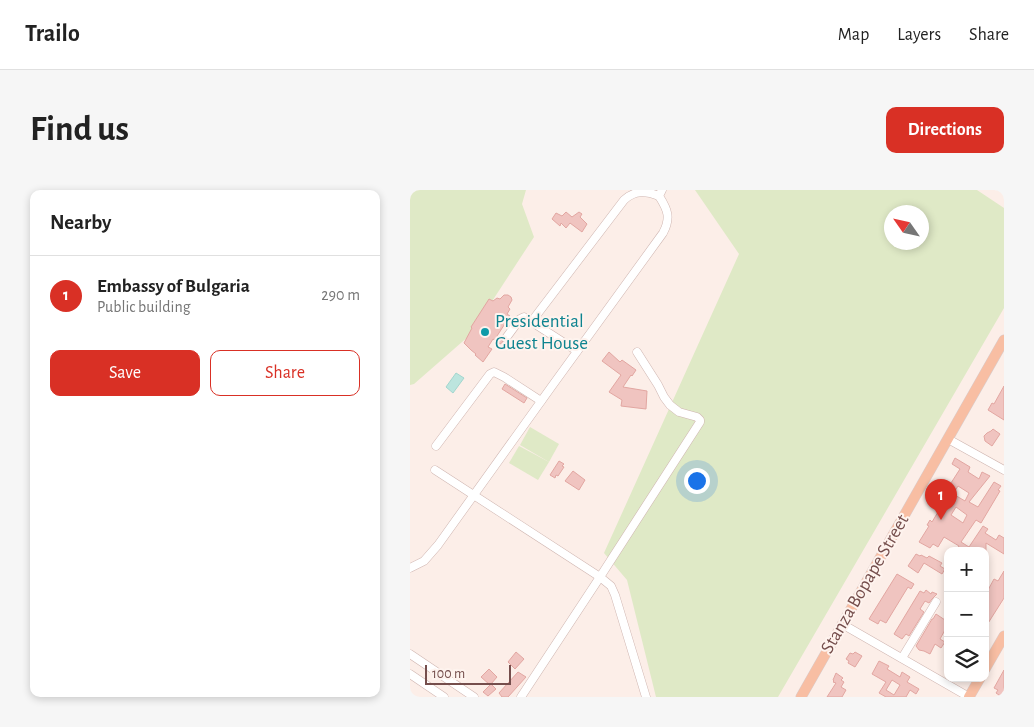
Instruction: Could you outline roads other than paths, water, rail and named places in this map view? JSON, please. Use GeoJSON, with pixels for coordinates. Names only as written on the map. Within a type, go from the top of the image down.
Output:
{"type":"FeatureCollection","features":[{"type":"Feature","properties":{"kind":"main road","name":"Stanza Bopape Street"},"geometry":{"type":"LineString","coordinates":[[951,440],[1004,340]]}},
{"type":"Feature","properties":{"kind":"main road","name":"Stanza Bopape Street"},"geometry":{"type":"LineString","coordinates":[[801,697],[1004,351]]}},
{"type":"Feature","properties":{"kind":"main road","name":"Stanza Bopape Street"},"geometry":{"type":"LineString","coordinates":[[808,697],[844,625]]}},
{"type":"Feature","properties":{"kind":"main road"},"geometry":{"type":"LineString","coordinates":[[989,662],[1004,636]]}},
{"type":"Feature","properties":{"kind":"main road"},"geometry":{"type":"LineString","coordinates":[[969,697],[978,682]]}},
{"type":"Feature","properties":{"kind":"street"},"geometry":{"type":"LineString","coordinates":[[410,568],[424,561],[434,551],[666,227],[668,215],[661,193],[633,193],[624,200],[532,321]]}},
{"type":"Feature","properties":{"kind":"street"},"geometry":{"type":"LineString","coordinates":[[506,338],[520,318],[524,317],[577,351]]}},
{"type":"Feature","properties":{"kind":"street"},"geometry":{"type":"LineString","coordinates":[[521,697],[700,422],[697,417],[674,409],[667,402],[637,352]]}},
{"type":"Feature","properties":{"kind":"street"},"geometry":{"type":"LineString","coordinates":[[436,446],[490,374],[494,372],[541,401]]}},
{"type":"Feature","properties":{"kind":"street"},"geometry":{"type":"LineString","coordinates":[[951,440],[1004,470]]}},
{"type":"Feature","properties":{"kind":"street"},"geometry":{"type":"LineString","coordinates":[[435,470],[611,586],[646,697]]}},
{"type":"Feature","properties":{"kind":"street"},"geometry":{"type":"LineString","coordinates":[[902,658],[936,602]]}},
{"type":"Feature","properties":{"kind":"street"},"geometry":{"type":"LineString","coordinates":[[844,625],[969,697]]}},
{"type":"Feature","properties":{"kind":"street"},"geometry":{"type":"LineString","coordinates":[[410,654],[474,697]]}},
{"type":"Feature","properties":{"kind":"street"},"geometry":{"type":"LineString","coordinates":[[410,674],[444,697]]}},
{"type":"Feature","properties":{"kind":"water"},"geometry":{"type":"Polygon","coordinates":[[[456,373],[464,378],[453,393],[446,387],[456,373]]]}},
{"type":"Feature","properties":{"kind":"place","name":"Presidential Guest House"},"geometry":{"type":"Point","coordinates":[485,332]}},
{"type":"Feature","properties":{"kind":"place","name":"Embassy of Bulgaria"},"geometry":{"type":"Point","coordinates":[941,520]}}]}
